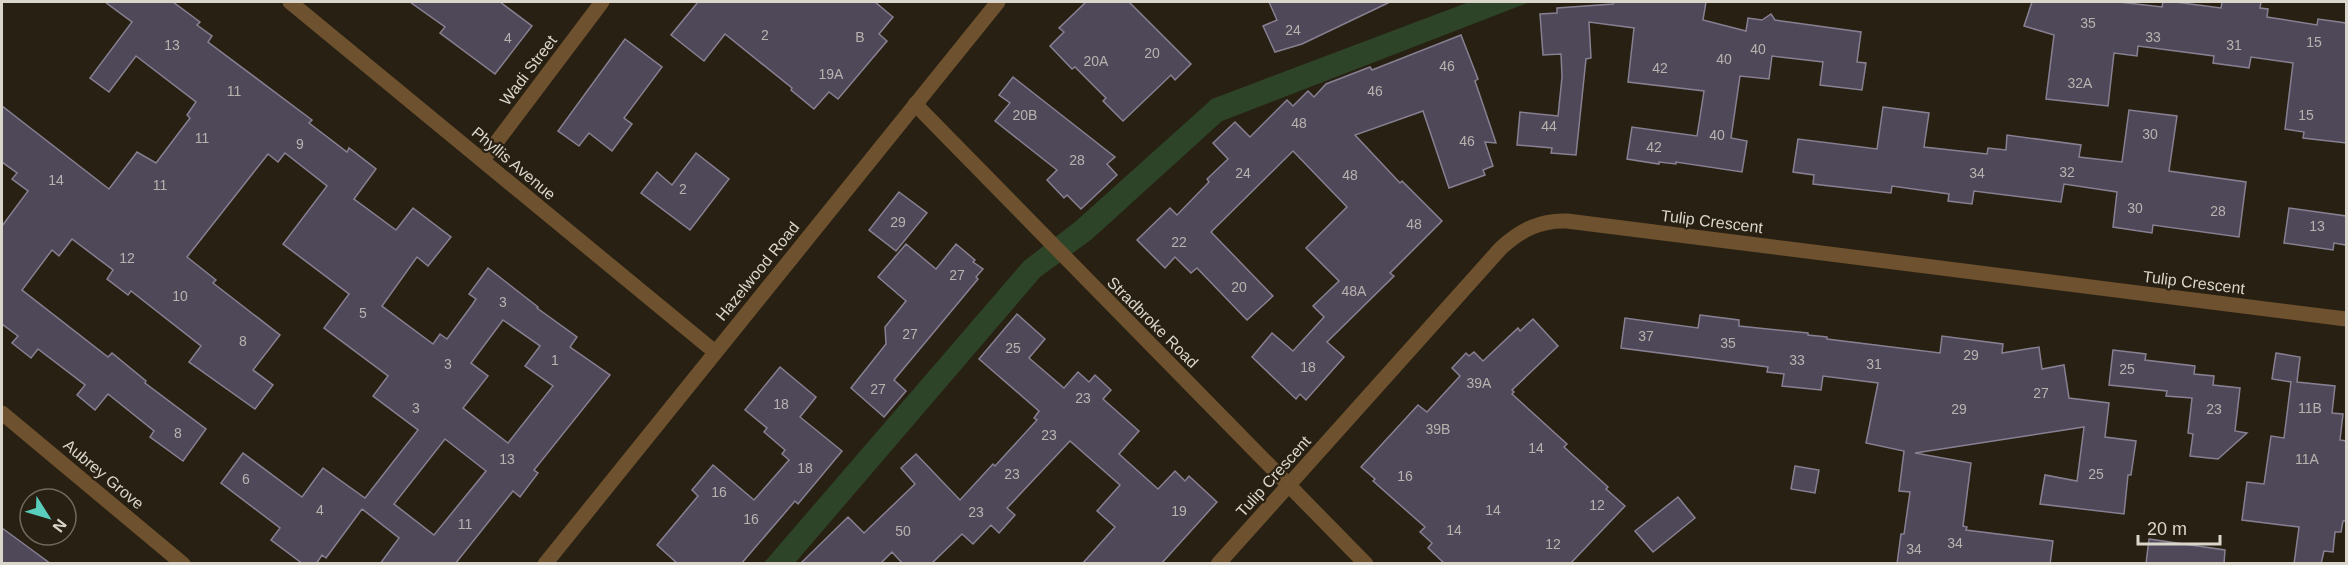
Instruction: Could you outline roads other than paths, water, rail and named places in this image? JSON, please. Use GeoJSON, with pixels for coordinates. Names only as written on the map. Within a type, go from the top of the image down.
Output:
{"type":"FeatureCollection","features":[{"type":"Feature","properties":{"kind":"street","name":"Phyllis Avenue"},"geometry":{"type":"LineString","coordinates":[[290,2],[715,351]]}},
{"type":"Feature","properties":{"kind":"street","name":"Wadi Street"},"geometry":{"type":"LineString","coordinates":[[483,160],[602,2]]}},
{"type":"Feature","properties":{"kind":"street","name":"Hazelwood Road"},"geometry":{"type":"LineString","coordinates":[[545,564],[998,2]]}},
{"type":"Feature","properties":{"kind":"street","name":"Stradbroke Road"},"geometry":{"type":"LineString","coordinates":[[915,104],[1365,564]]}},
{"type":"Feature","properties":{"kind":"street","name":"Tulip Crescent"},"geometry":{"type":"LineString","coordinates":[[1218,564],[1501,248],[1524,231],[1545,222],[1568,221],[2346,319]]}},
{"type":"Feature","properties":{"kind":"street","name":"Aubrey Grove"},"geometry":{"type":"LineString","coordinates":[[2,413],[183,564]]}}]}
